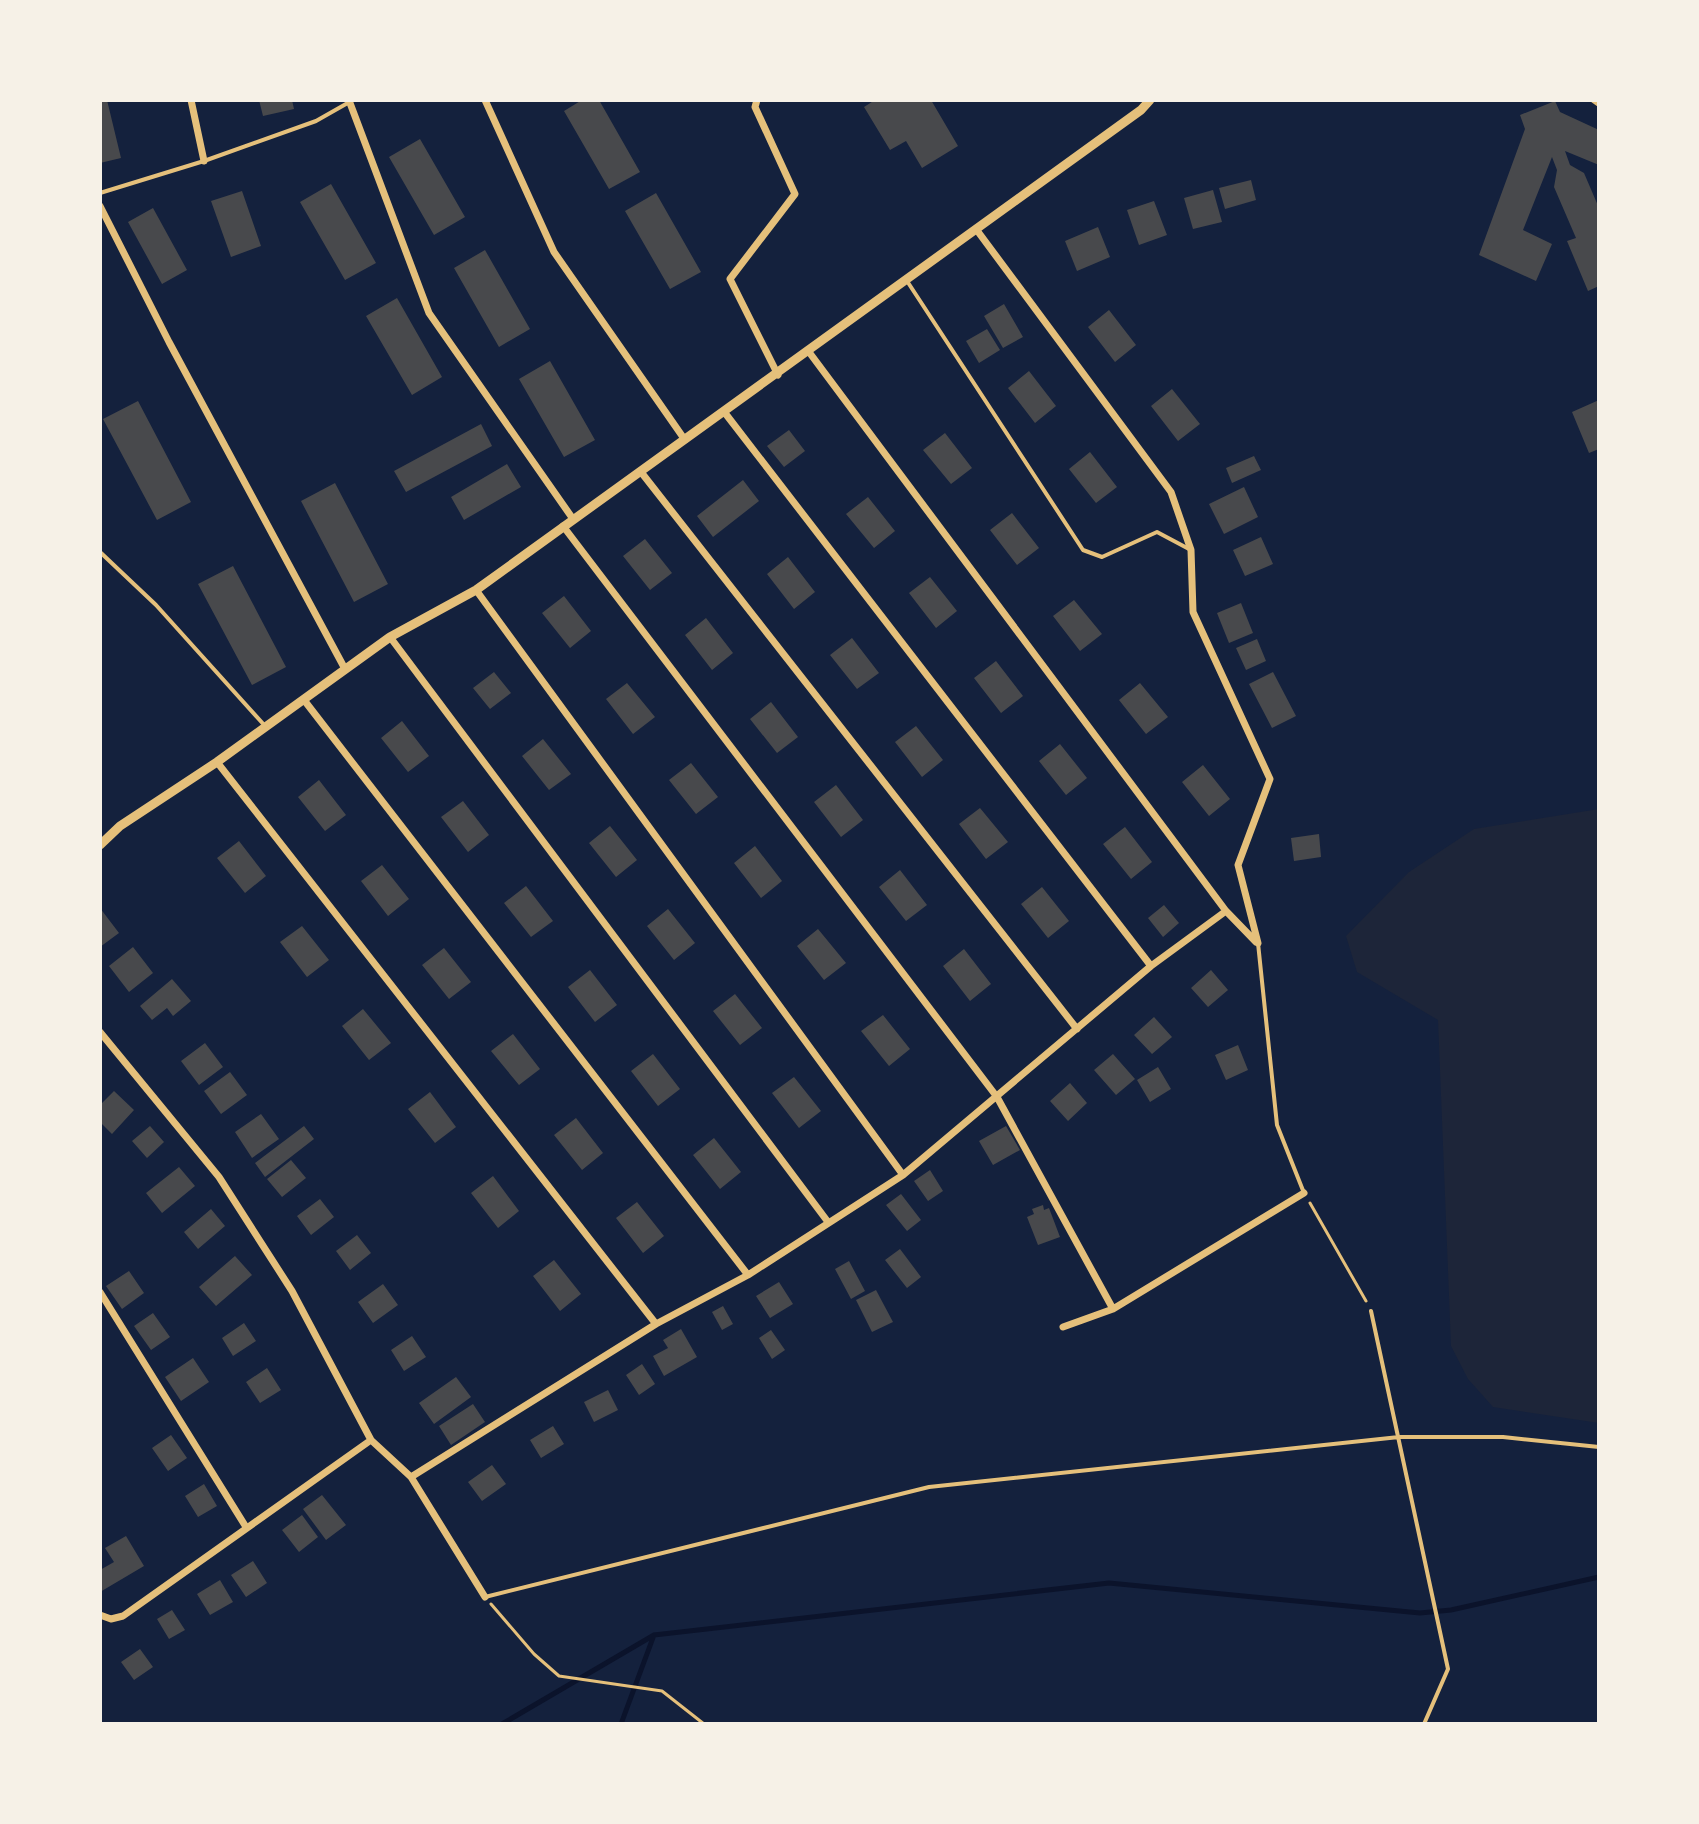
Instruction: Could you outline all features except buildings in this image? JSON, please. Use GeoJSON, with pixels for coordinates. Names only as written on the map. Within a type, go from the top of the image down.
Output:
{"type":"FeatureCollection","features":[{"type":"Feature","properties":{"kind":"street"},"geometry":{"type":"LineString","coordinates":[[191,100],[204,161]]}},
{"type":"Feature","properties":{"kind":"street"},"geometry":{"type":"LineString","coordinates":[[485,100],[554,252],[685,440]]}},
{"type":"Feature","properties":{"kind":"street"},"geometry":{"type":"LineString","coordinates":[[757,100],[755,107],[795,194],[730,279],[778,375]]}},
{"type":"Feature","properties":{"kind":"street"},"geometry":{"type":"LineString","coordinates":[[100,845],[120,826],[217,762],[390,637],[476,590],[778,375],[1141,110],[1150,100]]}},
{"type":"Feature","properties":{"kind":"street"},"geometry":{"type":"LineString","coordinates":[[352,101],[429,313],[573,519]]}},
{"type":"Feature","properties":{"kind":"street"},"geometry":{"type":"LineString","coordinates":[[100,206],[169,342],[345,669]]}},
{"type":"Feature","properties":{"kind":"street"},"geometry":{"type":"LineString","coordinates":[[976,229],[1171,492],[1191,550],[1193,612],[1270,779],[1238,865],[1258,943]]}},
{"type":"Feature","properties":{"kind":"street"},"geometry":{"type":"LineString","coordinates":[[809,352],[1226,911],[1258,943]]}},
{"type":"Feature","properties":{"kind":"street"},"geometry":{"type":"LineString","coordinates":[[725,413],[1151,966]]}},
{"type":"Feature","properties":{"kind":"street"},"geometry":{"type":"LineString","coordinates":[[641,472],[1077,1029]]}},
{"type":"Feature","properties":{"kind":"street"},"geometry":{"type":"LineString","coordinates":[[563,526],[997,1097],[1113,1309]]}},
{"type":"Feature","properties":{"kind":"street"},"geometry":{"type":"LineString","coordinates":[[476,590],[903,1175]]}},
{"type":"Feature","properties":{"kind":"street"},"geometry":{"type":"LineString","coordinates":[[390,637],[828,1222]]}},
{"type":"Feature","properties":{"kind":"street"},"geometry":{"type":"LineString","coordinates":[[304,700],[748,1275]]}},
{"type":"Feature","properties":{"kind":"street"},"geometry":{"type":"LineString","coordinates":[[217,762],[656,1324]]}},
{"type":"Feature","properties":{"kind":"street"},"geometry":{"type":"LineString","coordinates":[[411,1477],[656,1324],[748,1275],[903,1175],[1151,966],[1226,911]]}},
{"type":"Feature","properties":{"kind":"street"},"geometry":{"type":"LineString","coordinates":[[100,1032],[219,1177],[292,1291],[371,1440],[411,1477],[485,1597]]}},
{"type":"Feature","properties":{"kind":"street"},"geometry":{"type":"LineString","coordinates":[[1063,1327],[1113,1309],[1304,1193]]}},
{"type":"Feature","properties":{"kind":"street"},"geometry":{"type":"LineString","coordinates":[[100,1292],[246,1527]]}},
{"type":"Feature","properties":{"kind":"street"},"geometry":{"type":"LineString","coordinates":[[100,1615],[111,1619],[123,1616],[371,1440]]}},
{"type":"Feature","properties":{"kind":"lane"},"geometry":{"type":"LineString","coordinates":[[1592,100],[1599,105]]}},
{"type":"Feature","properties":{"kind":"lane"},"geometry":{"type":"LineString","coordinates":[[100,193],[204,161],[316,121],[352,101]]}},
{"type":"Feature","properties":{"kind":"lane"},"geometry":{"type":"LineString","coordinates":[[907,281],[1083,550],[1102,557],[1157,532],[1191,550]]}},
{"type":"Feature","properties":{"kind":"lane"},"geometry":{"type":"LineString","coordinates":[[100,552],[156,605],[266,727]]}},
{"type":"Feature","properties":{"kind":"lane"},"geometry":{"type":"LineString","coordinates":[[1258,943],[1277,1125],[1304,1193]]}},
{"type":"Feature","properties":{"kind":"lane"},"geometry":{"type":"LineString","coordinates":[[1371,1311],[1448,1669],[1424,1724]]}},
{"type":"Feature","properties":{"kind":"lane"},"geometry":{"type":"LineString","coordinates":[[485,1597],[929,1487],[1399,1437],[1503,1437],[1599,1447]]}},
{"type":"Feature","properties":{"kind":"path"},"geometry":{"type":"LineString","coordinates":[[1304,1193],[1371,1311]]}},
{"type":"Feature","properties":{"kind":"path"},"geometry":{"type":"LineString","coordinates":[[485,1597],[534,1654],[559,1676],[662,1691],[704,1724]]}},
{"type":"Feature","properties":{"kind":"shaded area"},"geometry":{"type":"Polygon","coordinates":[[[1599,809],[1599,1423],[1493,1407],[1468,1379],[1451,1346],[1438,1020],[1357,972],[1346,936],[1409,872],[1474,829],[1599,809]]]}},
{"type":"Feature","properties":{"kind":"waterway"},"geometry":{"type":"LineString","coordinates":[[502,1724],[654,1635],[1109,1583],[1420,1613],[1451,1610],[1599,1577]]}},
{"type":"Feature","properties":{"kind":"waterway"},"geometry":{"type":"LineString","coordinates":[[621,1724],[654,1635]]}}]}
